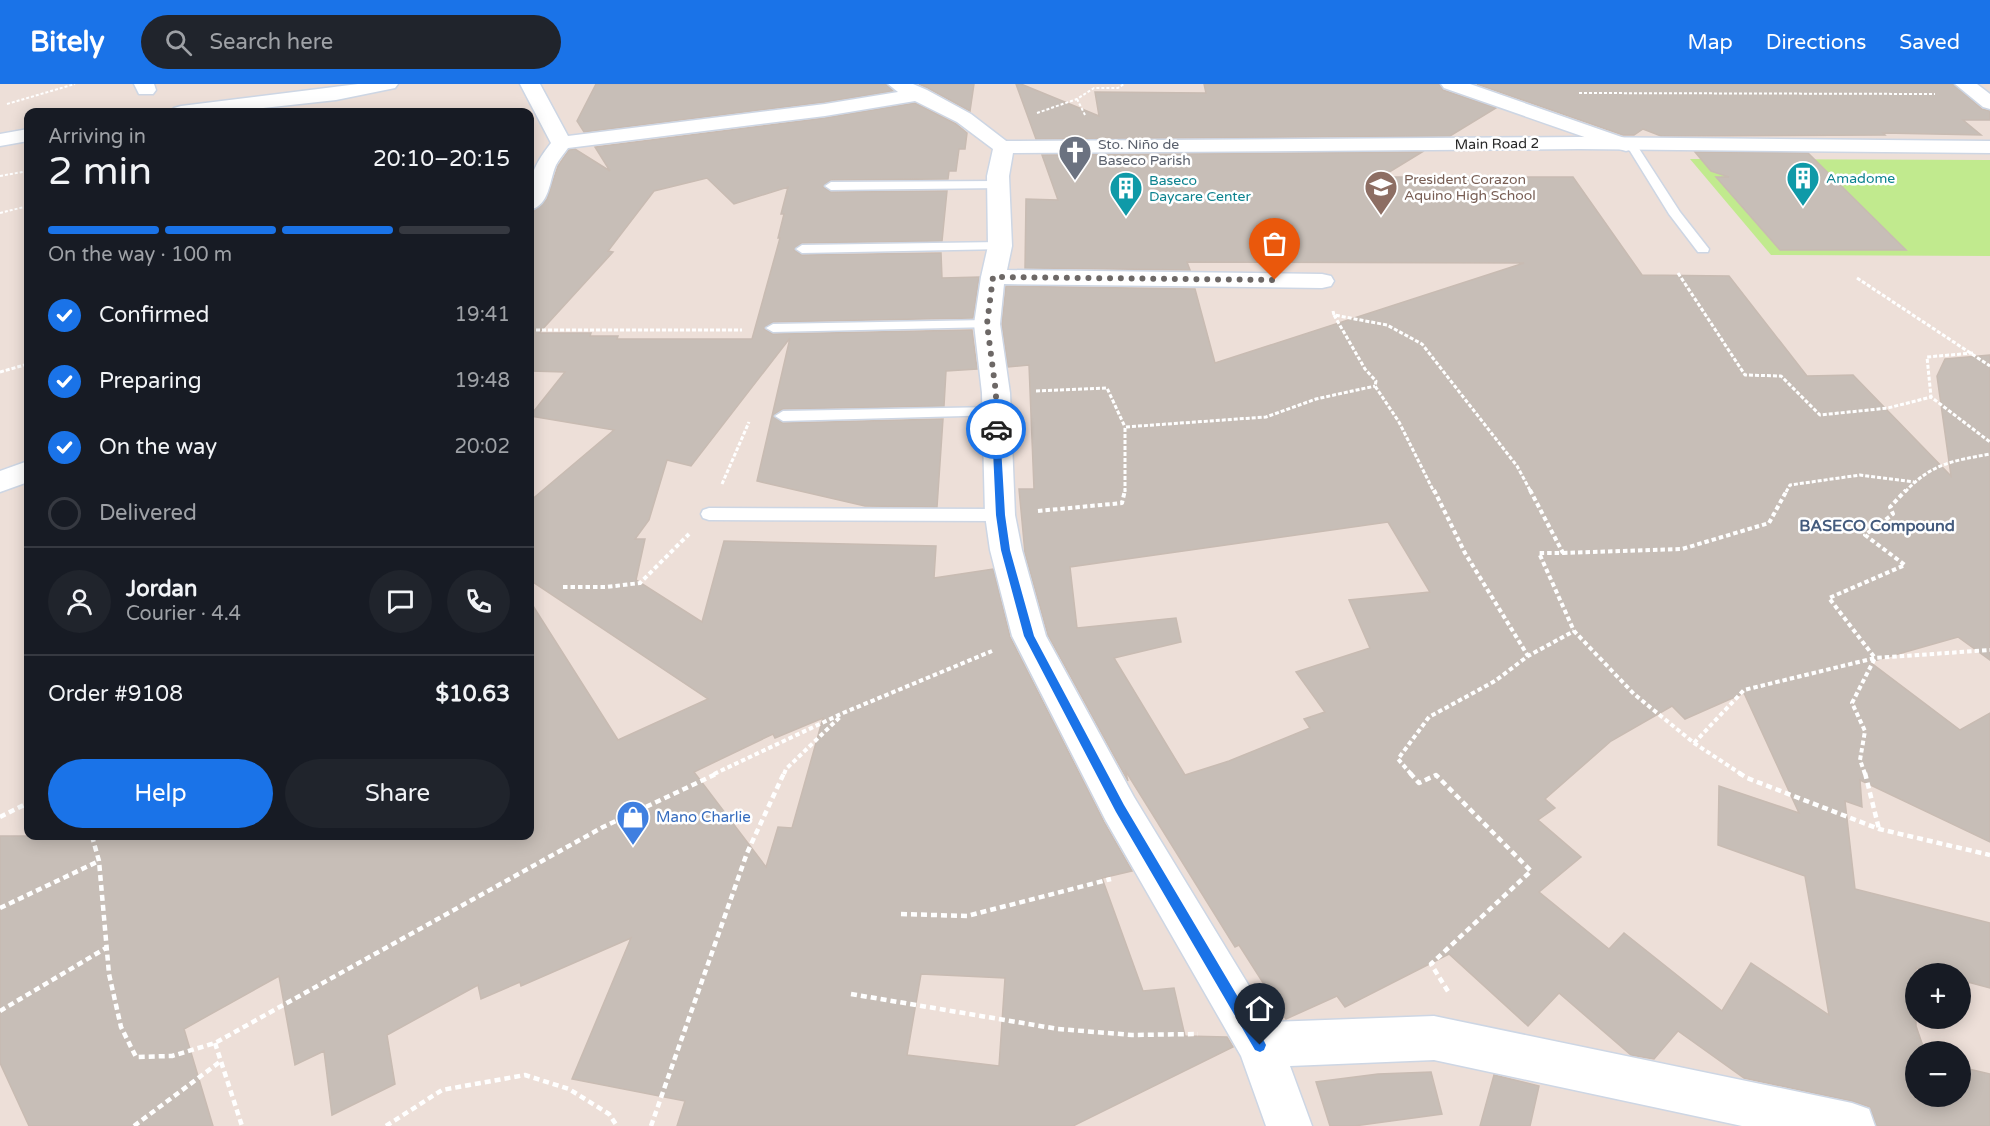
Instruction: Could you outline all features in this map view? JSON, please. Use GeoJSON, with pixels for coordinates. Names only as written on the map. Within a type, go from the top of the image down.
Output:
{"type":"FeatureCollection","features":[{"type":"Feature","properties":{"kind":"street"},"geometry":{"type":"LineString","coordinates":[[215,108],[336,94],[387,84]]}},
{"type":"Feature","properties":{"kind":"street"},"geometry":{"type":"LineString","coordinates":[[530,84],[561,143]]}},
{"type":"Feature","properties":{"kind":"street"},"geometry":{"type":"LineString","coordinates":[[1451,84],[1626,145]]}},
{"type":"Feature","properties":{"kind":"street"},"geometry":{"type":"LineString","coordinates":[[534,198],[546,164],[561,143],[825,110],[909,89],[995,139],[998,176],[996,262],[987,324],[995,403],[1000,515],[1005,550],[1029,636],[1120,809],[1252,1031],[1289,1126]]}},
{"type":"Feature","properties":{"kind":"street"},"geometry":{"type":"LineString","coordinates":[[0,140],[24,136]]}},
{"type":"Feature","properties":{"kind":"street","name":"Main Road 2"},"geometry":{"type":"LineString","coordinates":[[995,139],[1990,147]]}},
{"type":"Feature","properties":{"kind":"street"},"geometry":{"type":"LineString","coordinates":[[996,262],[1322,281]]}},
{"type":"Feature","properties":{"kind":"street"},"geometry":{"type":"LineString","coordinates":[[0,482],[24,473]]}},
{"type":"Feature","properties":{"kind":"street"},"geometry":{"type":"LineString","coordinates":[[1252,1031],[1434,1038],[1852,1126]]}},
{"type":"Feature","properties":{"kind":"lane"},"geometry":{"type":"LineString","coordinates":[[1626,145],[1634,149],[1675,213],[1703,249]]}},
{"type":"Feature","properties":{"kind":"lane"},"geometry":{"type":"LineString","coordinates":[[831,186],[998,185]]}},
{"type":"Feature","properties":{"kind":"lane"},"geometry":{"type":"LineString","coordinates":[[802,249],[996,262]]}},
{"type":"Feature","properties":{"kind":"lane"},"geometry":{"type":"LineString","coordinates":[[773,328],[987,324]]}},
{"type":"Feature","properties":{"kind":"lane"},"geometry":{"type":"LineString","coordinates":[[783,416],[995,403]]}},
{"type":"Feature","properties":{"kind":"lane"},"geometry":{"type":"LineString","coordinates":[[709,514],[1000,515]]}},
{"type":"Feature","properties":{"kind":"path"},"geometry":{"type":"LineString","coordinates":[[0,106],[75,84]]}},
{"type":"Feature","properties":{"kind":"path"},"geometry":{"type":"LineString","coordinates":[[995,139],[1077,99],[1094,88],[1118,88],[1124,84]]}},
{"type":"Feature","properties":{"kind":"path"},"geometry":{"type":"LineString","coordinates":[[1533,112],[1557,93],[1981,94]]}},
{"type":"Feature","properties":{"kind":"path"},"geometry":{"type":"LineString","coordinates":[[0,176],[24,172]]}},
{"type":"Feature","properties":{"kind":"path"},"geometry":{"type":"LineString","coordinates":[[0,213],[24,207]]}},
{"type":"Feature","properties":{"kind":"path"},"geometry":{"type":"LineString","coordinates":[[1677,273],[1745,375],[1781,376],[1820,415],[1888,408],[1931,398]]}},
{"type":"Feature","properties":{"kind":"path"},"geometry":{"type":"LineString","coordinates":[[1857,278],[1990,366]]}},
{"type":"Feature","properties":{"kind":"path"},"geometry":{"type":"LineString","coordinates":[[1322,281],[1334,315],[1365,369],[1376,381],[1375,386],[1387,402],[1414,450],[1458,540],[1528,656]]}},
{"type":"Feature","properties":{"kind":"path"},"geometry":{"type":"LineString","coordinates":[[1334,315],[1387,325],[1422,344],[1517,466],[1563,554]]}},
{"type":"Feature","properties":{"kind":"path"},"geometry":{"type":"LineString","coordinates":[[534,330],[708,331],[773,328]]}},
{"type":"Feature","properties":{"kind":"path"},"geometry":{"type":"LineString","coordinates":[[1973,353],[1927,357],[1931,398],[1990,442]]}},
{"type":"Feature","properties":{"kind":"path"},"geometry":{"type":"LineString","coordinates":[[0,372],[24,365]]}},
{"type":"Feature","properties":{"kind":"path"},"geometry":{"type":"LineString","coordinates":[[1125,427],[1266,417],[1316,399],[1375,386]]}},
{"type":"Feature","properties":{"kind":"path"},"geometry":{"type":"LineString","coordinates":[[995,403],[1107,388],[1125,427],[1125,490],[1122,503],[1000,515]]}},
{"type":"Feature","properties":{"kind":"path"},"geometry":{"type":"LineString","coordinates":[[563,587],[606,587],[640,583],[709,514],[749,421]]}},
{"type":"Feature","properties":{"kind":"path"},"geometry":{"type":"LineString","coordinates":[[1875,658],[1829,598],[1905,565],[1865,535],[1893,514],[1890,507],[1914,482],[1944,462],[1990,454]]}},
{"type":"Feature","properties":{"kind":"path"},"geometry":{"type":"LineString","coordinates":[[1914,482],[1860,475],[1790,484],[1769,523],[1682,549],[1539,553],[1574,632],[1634,694],[1694,743],[1747,778],[1879,829],[1990,855]]}},
{"type":"Feature","properties":{"kind":"path"},"geometry":{"type":"LineString","coordinates":[[1456,1043],[1449,991],[1431,964],[1531,871],[1436,775],[1419,783],[1398,759],[1429,717],[1495,681],[1528,656],[1574,632]]}},
{"type":"Feature","properties":{"kind":"path"},"geometry":{"type":"LineString","coordinates":[[93,840],[99,861],[109,974],[121,1027],[136,1057],[172,1056],[215,1043],[603,827],[843,713],[1029,636]]}},
{"type":"Feature","properties":{"kind":"path"},"geometry":{"type":"LineString","coordinates":[[1694,743],[1744,690],[1875,658],[1990,650]]}},
{"type":"Feature","properties":{"kind":"path"},"geometry":{"type":"LineString","coordinates":[[1875,658],[1852,703],[1865,731],[1860,760],[1870,787],[1879,829]]}},
{"type":"Feature","properties":{"kind":"path"},"geometry":{"type":"LineString","coordinates":[[651,1126],[752,842],[786,769],[843,713]]}},
{"type":"Feature","properties":{"kind":"path"},"geometry":{"type":"LineString","coordinates":[[0,817],[24,805]]}},
{"type":"Feature","properties":{"kind":"path"},"geometry":{"type":"LineString","coordinates":[[0,908],[99,861]]}},
{"type":"Feature","properties":{"kind":"path"},"geometry":{"type":"LineString","coordinates":[[901,914],[967,916],[1062,894],[1154,867]]}},
{"type":"Feature","properties":{"kind":"path"},"geometry":{"type":"LineString","coordinates":[[0,1011],[106,948]]}},
{"type":"Feature","properties":{"kind":"path"},"geometry":{"type":"LineString","coordinates":[[851,994],[1058,1029],[1132,1035],[1252,1031]]}},
{"type":"Feature","properties":{"kind":"path"},"geometry":{"type":"LineString","coordinates":[[215,1043],[242,1126]]}},
{"type":"Feature","properties":{"kind":"path"},"geometry":{"type":"LineString","coordinates":[[134,1126],[221,1061]]}},
{"type":"Feature","properties":{"kind":"path"},"geometry":{"type":"LineString","coordinates":[[386,1126],[442,1090],[525,1075],[569,1089],[609,1114],[617,1126]]}},
{"type":"Feature","properties":{"kind":"green space"},"geometry":{"type":"Polygon","coordinates":[[[1690,159],[1990,160],[1990,256],[1771,255],[1690,159]]]}},
{"type":"Feature","properties":{"kind":"building"},"geometry":{"type":"Polygon","coordinates":[[[596,84],[886,84],[893,91],[825,102],[584,132],[577,121],[596,84]]]}},
{"type":"Feature","properties":{"kind":"building"},"geometry":{"type":"Polygon","coordinates":[[[919,84],[974,84],[970,111],[928,88],[919,84]]]}},
{"type":"Feature","properties":{"kind":"building"},"geometry":{"type":"Polygon","coordinates":[[[1016,84],[1099,116],[1095,92],[1206,93],[1204,84],[1439,84],[1443,90],[1496,108],[1450,136],[1036,139],[1016,84]]]}},
{"type":"Feature","properties":{"kind":"building"},"geometry":{"type":"Polygon","coordinates":[[[1477,84],[1953,84],[1982,109],[1990,111],[1990,120],[1963,120],[1981,135],[1883,133],[1885,135],[1661,136],[1643,129],[1634,135],[1623,135],[1477,84]]]}},
{"type":"Feature","properties":{"kind":"building"},"geometry":{"type":"Polygon","coordinates":[[[915,103],[956,124],[967,133],[965,149],[959,149],[956,171],[949,171],[948,179],[831,180],[823,187],[831,192],[947,191],[942,241],[802,243],[794,250],[802,255],[941,253],[942,278],[979,277],[973,318],[773,322],[764,329],[773,334],[972,330],[977,369],[946,371],[944,406],[783,409],[773,415],[783,423],[943,419],[937,507],[865,506],[757,481],[790,338],[691,466],[667,460],[649,520],[635,539],[645,539],[636,580],[702,622],[724,541],[936,546],[934,578],[993,569],[1010,637],[1104,822],[1132,871],[1102,878],[1143,991],[1174,988],[1185,1036],[1227,1037],[1233,1047],[1073,1126],[677,1126],[685,1101],[572,1079],[631,938],[521,986],[520,982],[481,999],[478,985],[387,1035],[395,1084],[332,1115],[324,1051],[295,1065],[279,976],[184,1029],[213,1126],[29,1126],[0,1063],[0,836],[24,836],[24,840],[534,840],[534,607],[618,740],[708,699],[534,583],[534,498],[614,430],[534,417],[534,411],[565,372],[534,371],[534,211],[547,199],[558,166],[569,150],[575,149],[610,171],[595,147],[825,118],[915,103]],[[707,178],[654,191],[608,251],[613,252],[539,333],[591,333],[590,336],[618,336],[617,339],[752,339],[780,238],[778,238],[784,214],[781,214],[788,187],[734,204],[707,178]],[[823,718],[775,738],[773,734],[694,772],[766,867],[778,827],[792,828],[823,718]],[[921,974],[907,1055],[999,1066],[1005,978],[921,974]]]}},
{"type":"Feature","properties":{"kind":"building"},"geometry":{"type":"Polygon","coordinates":[[[1422,152],[1381,177],[1573,177],[1642,275],[1729,276],[1807,376],[1853,375],[1951,476],[1937,376],[1945,359],[1990,355],[1990,660],[1958,637],[1870,662],[1960,730],[1990,713],[1990,842],[1860,780],[1862,807],[1845,801],[1855,889],[1990,923],[1990,988],[1971,983],[1971,963],[1905,963],[1905,1029],[1917,1029],[1921,1041],[1905,1041],[1905,1107],[1971,1107],[1971,1070],[1990,1074],[1990,1126],[1877,1126],[1870,1107],[1852,1101],[1744,1078],[1678,1031],[1654,1059],[1631,1055],[1559,993],[1528,1026],[1449,954],[1345,1007],[1337,996],[1286,1019],[1239,945],[1235,947],[1125,770],[1128,781],[1048,635],[1025,553],[1019,489],[1034,489],[1029,365],[1008,367],[1002,324],[1006,286],[1195,289],[1215,363],[1524,263],[1187,262],[1190,270],[1025,268],[1026,199],[1058,200],[1042,155],[1422,152]],[[1388,522],[1070,567],[1077,628],[1176,618],[1181,642],[1114,658],[1185,775],[1229,761],[1310,728],[1304,719],[1325,712],[1296,672],[1370,648],[1349,600],[1430,592],[1388,522]],[[1744,693],[1685,719],[1672,706],[1611,741],[1545,799],[1555,808],[1538,820],[1581,857],[1539,892],[1609,949],[1624,933],[1722,1011],[1751,963],[1829,1015],[1805,876],[1718,845],[1719,786],[1799,813],[1744,693]]]}},
{"type":"Feature","properties":{"kind":"building","name":"Amadome"},"geometry":{"type":"Polygon","coordinates":[[[1695,152],[1808,153],[1906,250],[1780,250],[1716,177],[1729,177],[1711,171],[1695,152]]]}},
{"type":"Feature","properties":{"kind":"building"},"geometry":{"type":"Polygon","coordinates":[[[1431,1072],[1442,1114],[1354,1126],[1330,1126],[1316,1082],[1378,1074],[1431,1072]]]}},
{"type":"Feature","properties":{"kind":"building"},"geometry":{"type":"Polygon","coordinates":[[[1494,1075],[1539,1086],[1530,1126],[1480,1126],[1494,1075]]]}},
{"type":"Feature","properties":{"kind":"way so far"},"geometry":{"type":"LineString","coordinates":[[996,429],[996,393],[987,324],[993,277],[1275,280]]}},
{"type":"Feature","properties":{"kind":"place","name":"Sto. Niño de Baseco Parish"},"geometry":{"type":"Point","coordinates":[1075,181]}},
{"type":"Feature","properties":{"kind":"place","name":"Amadome"},"geometry":{"type":"Point","coordinates":[1803,207]}},
{"type":"Feature","properties":{"kind":"place","name":"President Corazon Aquino High School"},"geometry":{"type":"Point","coordinates":[1381,216]}},
{"type":"Feature","properties":{"kind":"place","name":"Baseco Daycare Center"},"geometry":{"type":"Point","coordinates":[1126,217]}},
{"type":"Feature","properties":{"kind":"place","name":"Mano Charlie"},"geometry":{"type":"Point","coordinates":[633,846]}},
{"type":"Feature","properties":{"kind":"district","name":"BASECO Compound"},"geometry":{"type":"Point","coordinates":[1877,526]}},
{"type":"Feature","properties":{"kind":"route"},"geometry":{"type":"LineString","coordinates":[[996,429],[1000,515],[1005,550],[1029,636],[1120,809],[1260,1045]]}}]}
